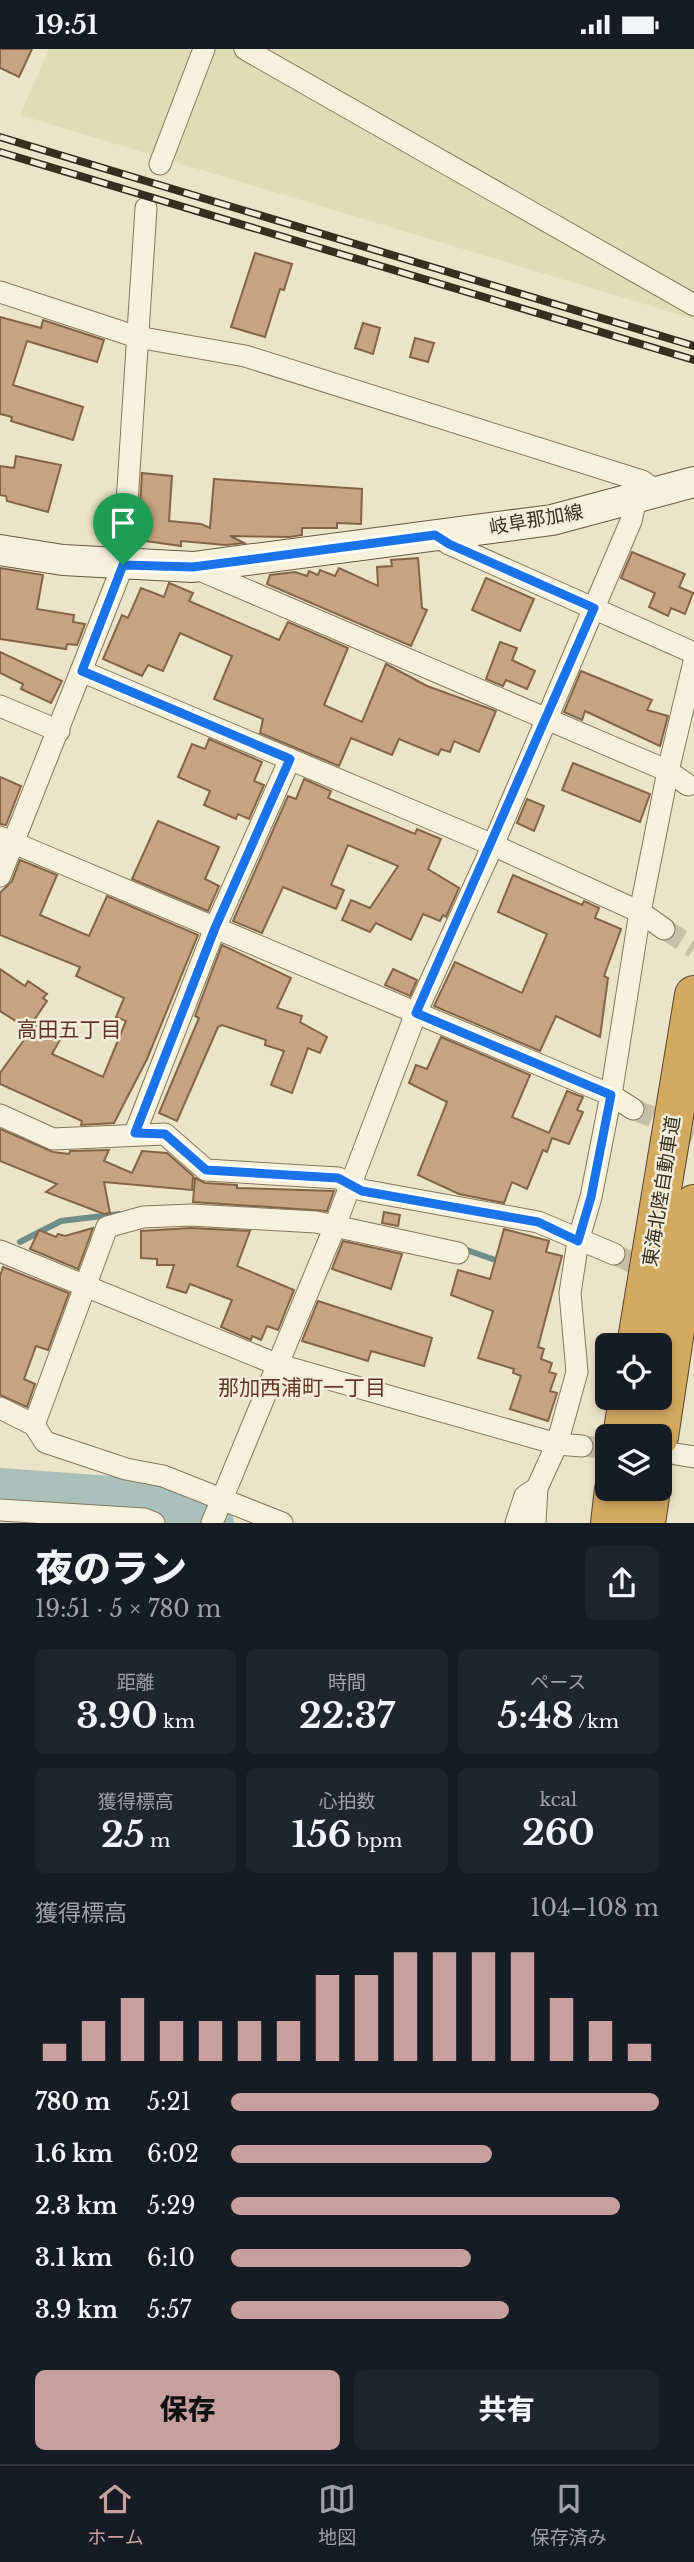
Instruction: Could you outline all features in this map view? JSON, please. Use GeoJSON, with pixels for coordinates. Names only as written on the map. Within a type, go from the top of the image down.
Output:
{"type":"FeatureCollection","features":[{"type":"Feature","properties":{"kind":"highway","name":"東海北陸自動車道"},"geometry":{"type":"LineString","coordinates":[[638,1333],[694,995]]}},
{"type":"Feature","properties":{"kind":"highway","name":"東海北陸自動車道"},"geometry":{"type":"LineString","coordinates":[[676,1450],[694,1205]]}},
{"type":"Feature","properties":{"kind":"highway"},"geometry":{"type":"LineString","coordinates":[[610,1523],[613,1501]]}},
{"type":"Feature","properties":{"kind":"highway"},"geometry":{"type":"LineString","coordinates":[[646,1523],[649,1501]]}},
{"type":"Feature","properties":{"kind":"main road","name":"岐阜那加線"},"geometry":{"type":"LineString","coordinates":[[0,550],[63,561],[193,567],[552,520],[694,482]]}},
{"type":"Feature","properties":{"kind":"street"},"geometry":{"type":"LineString","coordinates":[[160,164],[204,49]]}},
{"type":"Feature","properties":{"kind":"street"},"geometry":{"type":"LineString","coordinates":[[245,49],[694,305]]}},
{"type":"Feature","properties":{"kind":"street"},"geometry":{"type":"LineString","coordinates":[[0,877],[7,840],[59,731],[123,565],[146,208]]}},
{"type":"Feature","properties":{"kind":"street"},"geometry":{"type":"LineString","coordinates":[[0,292],[137,337],[245,356],[642,481],[647,495],[631,521],[493,845],[416,1013],[334,1228],[218,1509]]}},
{"type":"Feature","properties":{"kind":"street"},"geometry":{"type":"LineString","coordinates":[[435,535],[449,544],[694,653]]}},
{"type":"Feature","properties":{"kind":"street"},"geometry":{"type":"LineString","coordinates":[[193,567],[668,771],[688,785]]}},
{"type":"Feature","properties":{"kind":"street"},"geometry":{"type":"LineString","coordinates":[[535,1523],[537,1488],[556,1444],[577,1372],[570,1293],[578,1241],[591,1197],[611,1095],[640,912],[668,771],[694,662]]}},
{"type":"Feature","properties":{"kind":"street"},"geometry":{"type":"LineString","coordinates":[[82,671],[493,845],[640,912],[664,929]]}},
{"type":"Feature","properties":{"kind":"street"},"geometry":{"type":"LineString","coordinates":[[0,706],[59,731]]}},
{"type":"Feature","properties":{"kind":"street"},"geometry":{"type":"LineString","coordinates":[[135,1133],[215,928],[290,759]]}},
{"type":"Feature","properties":{"kind":"street"},"geometry":{"type":"LineString","coordinates":[[7,840],[611,1095],[633,1109]]}},
{"type":"Feature","properties":{"kind":"street"},"geometry":{"type":"LineString","coordinates":[[0,1115],[53,1139],[135,1133],[165,1134],[206,1170],[338,1178],[362,1191],[538,1222],[614,1254]]}},
{"type":"Feature","properties":{"kind":"street"},"geometry":{"type":"LineString","coordinates":[[34,1425],[107,1227],[143,1217],[191,1216],[316,1222],[458,1253]]}},
{"type":"Feature","properties":{"kind":"street"},"geometry":{"type":"LineString","coordinates":[[0,1251],[276,1364],[556,1444],[582,1446]]}},
{"type":"Feature","properties":{"kind":"street"},"geometry":{"type":"LineString","coordinates":[[0,1408],[34,1425],[45,1442],[126,1469],[163,1476],[218,1509],[282,1523]]}},
{"type":"Feature","properties":{"kind":"street"},"geometry":{"type":"LineString","coordinates":[[516,1523],[525,1496],[537,1488]]}},
{"type":"Feature","properties":{"kind":"street"},"geometry":{"type":"LineString","coordinates":[[0,1510],[144,1519],[154,1523]]}},
{"type":"Feature","properties":{"kind":"shaded area"},"geometry":{"type":"Polygon","coordinates":[[[49,49],[694,49],[694,319],[20,115],[49,49]]]}},
{"type":"Feature","properties":{"kind":"building"},"geometry":{"type":"Polygon","coordinates":[[[0,49],[32,49],[19,77],[0,68],[0,49]]]}},
{"type":"Feature","properties":{"kind":"building"},"geometry":{"type":"Polygon","coordinates":[[[255,253],[292,264],[284,290],[280,289],[265,337],[231,327],[255,253]]]}},
{"type":"Feature","properties":{"kind":"building"},"geometry":{"type":"Polygon","coordinates":[[[0,317],[41,328],[43,320],[104,340],[97,362],[27,341],[13,385],[83,407],[73,440],[11,421],[12,417],[0,414],[0,317]]]}},
{"type":"Feature","properties":{"kind":"building"},"geometry":{"type":"Polygon","coordinates":[[[363,323],[380,328],[373,354],[355,348],[363,323]]]}},
{"type":"Feature","properties":{"kind":"building"},"geometry":{"type":"Polygon","coordinates":[[[415,338],[434,343],[428,362],[410,357],[415,338]]]}},
{"type":"Feature","properties":{"kind":"building"},"geometry":{"type":"Polygon","coordinates":[[[16,456],[61,465],[48,512],[7,501],[6,496],[0,495],[0,466],[14,468],[16,456]]]}},
{"type":"Feature","properties":{"kind":"building"},"geometry":{"type":"Polygon","coordinates":[[[142,473],[172,476],[169,521],[201,524],[210,528],[214,479],[362,489],[361,524],[337,523],[337,528],[302,528],[302,535],[289,537],[230,536],[244,543],[226,545],[181,541],[181,546],[138,540],[142,473]]]}},
{"type":"Feature","properties":{"kind":"building"},"geometry":{"type":"Polygon","coordinates":[[[632,552],[685,574],[679,587],[693,593],[685,614],[671,608],[668,616],[649,607],[655,593],[621,578],[632,552]]]}},
{"type":"Feature","properties":{"kind":"building"},"geometry":{"type":"Polygon","coordinates":[[[418,558],[422,608],[427,610],[411,646],[267,584],[270,575],[295,572],[307,576],[309,571],[318,575],[320,570],[335,576],[339,568],[378,586],[377,567],[392,566],[391,560],[418,558]]]}},
{"type":"Feature","properties":{"kind":"building"},"geometry":{"type":"Polygon","coordinates":[[[0,568],[43,575],[37,609],[74,615],[73,622],[85,624],[77,645],[67,644],[66,649],[0,639],[0,568]]]}},
{"type":"Feature","properties":{"kind":"building"},"geometry":{"type":"Polygon","coordinates":[[[486,578],[534,599],[520,631],[472,610],[486,578]]]}},
{"type":"Feature","properties":{"kind":"building"},"geometry":{"type":"Polygon","coordinates":[[[169,583],[193,593],[189,601],[279,640],[288,622],[348,648],[324,705],[362,722],[386,664],[427,686],[496,711],[479,752],[454,741],[450,752],[441,749],[438,755],[399,739],[392,755],[351,738],[339,766],[260,733],[263,719],[214,699],[232,656],[180,633],[163,671],[148,665],[142,676],[103,659],[122,615],[128,618],[141,588],[164,597],[169,583]]]}},
{"type":"Feature","properties":{"kind":"building"},"geometry":{"type":"Polygon","coordinates":[[[500,642],[517,648],[512,660],[535,671],[527,689],[506,680],[503,686],[486,679],[500,642]]]}},
{"type":"Feature","properties":{"kind":"building"},"geometry":{"type":"Polygon","coordinates":[[[0,652],[62,681],[51,703],[21,689],[23,684],[0,673],[0,652]]]}},
{"type":"Feature","properties":{"kind":"building"},"geometry":{"type":"Polygon","coordinates":[[[581,671],[652,700],[647,710],[668,716],[660,746],[585,711],[582,720],[564,712],[581,671]]]}},
{"type":"Feature","properties":{"kind":"building"},"geometry":{"type":"Polygon","coordinates":[[[209,739],[262,762],[254,781],[264,785],[249,819],[238,814],[236,819],[204,805],[210,791],[178,777],[192,744],[205,749],[209,739]]]}},
{"type":"Feature","properties":{"kind":"building"},"geometry":{"type":"Polygon","coordinates":[[[573,763],[650,794],[640,822],[562,790],[573,763]]]}},
{"type":"Feature","properties":{"kind":"building"},"geometry":{"type":"Polygon","coordinates":[[[0,777],[21,786],[6,825],[0,824],[0,777]]]}},
{"type":"Feature","properties":{"kind":"building"},"geometry":{"type":"Polygon","coordinates":[[[304,779],[331,791],[328,798],[415,834],[417,829],[441,839],[428,869],[459,888],[446,917],[443,915],[440,921],[423,914],[411,940],[376,923],[370,932],[342,920],[351,900],[370,908],[398,866],[348,845],[331,885],[344,890],[336,909],[283,887],[262,933],[233,921],[288,796],[296,799],[304,779]]]}},
{"type":"Feature","properties":{"kind":"building"},"geometry":{"type":"Polygon","coordinates":[[[527,799],[544,806],[534,831],[517,823],[527,799]]]}},
{"type":"Feature","properties":{"kind":"building"},"geometry":{"type":"Polygon","coordinates":[[[158,821],[219,847],[205,879],[219,886],[208,911],[132,879],[158,821]]]}},
{"type":"Feature","properties":{"kind":"building"},"geometry":{"type":"Polygon","coordinates":[[[20,860],[57,875],[40,915],[89,936],[107,896],[198,935],[147,1059],[114,1123],[81,1125],[82,1121],[0,1084],[0,1073],[37,1022],[62,1036],[52,1054],[103,1077],[126,1021],[116,1017],[124,998],[76,976],[80,967],[0,935],[0,893],[12,881],[20,860]]]}},
{"type":"Feature","properties":{"kind":"building"},"geometry":{"type":"Polygon","coordinates":[[[513,875],[582,905],[584,901],[599,908],[595,918],[621,929],[604,976],[608,978],[600,1037],[556,1016],[540,1051],[434,1006],[455,962],[522,993],[547,934],[498,912],[513,875]]]}},
{"type":"Feature","properties":{"kind":"building"},"geometry":{"type":"Polygon","coordinates":[[[222,945],[291,978],[277,1008],[302,1016],[300,1022],[327,1037],[320,1053],[308,1048],[292,1093],[271,1085],[284,1051],[265,1045],[266,1040],[222,1025],[218,1027],[177,1121],[159,1113],[199,1018],[195,1016],[222,945]]]}},
{"type":"Feature","properties":{"kind":"building"},"geometry":{"type":"Polygon","coordinates":[[[0,969],[25,986],[28,981],[47,994],[43,998],[47,1001],[28,1029],[0,1011],[0,969]]]}},
{"type":"Feature","properties":{"kind":"building"},"geometry":{"type":"Polygon","coordinates":[[[393,969],[417,980],[410,996],[385,985],[393,969]]]}},
{"type":"Feature","properties":{"kind":"building"},"geometry":{"type":"Polygon","coordinates":[[[441,1037],[530,1075],[512,1117],[549,1133],[567,1091],[583,1097],[577,1110],[583,1112],[569,1144],[552,1138],[547,1152],[543,1150],[527,1189],[512,1182],[504,1203],[459,1194],[418,1175],[447,1102],[409,1083],[416,1065],[427,1069],[441,1037]]]}},
{"type":"Feature","properties":{"kind":"building"},"geometry":{"type":"Polygon","coordinates":[[[0,1129],[53,1152],[69,1154],[70,1151],[109,1150],[104,1161],[132,1173],[142,1151],[167,1153],[193,1176],[192,1190],[104,1182],[110,1213],[104,1214],[46,1192],[57,1184],[0,1161],[0,1129]]]}},
{"type":"Feature","properties":{"kind":"building"},"geometry":{"type":"Polygon","coordinates":[[[195,1178],[205,1183],[237,1185],[237,1188],[334,1191],[327,1211],[193,1202],[195,1178]]]}},
{"type":"Feature","properties":{"kind":"building"},"geometry":{"type":"Polygon","coordinates":[[[384,1212],[400,1215],[398,1226],[382,1223],[384,1212]]]}},
{"type":"Feature","properties":{"kind":"building"},"geometry":{"type":"Polygon","coordinates":[[[93,1228],[78,1269],[30,1249],[39,1230],[56,1237],[58,1234],[65,1236],[93,1228]]]}},
{"type":"Feature","properties":{"kind":"building"},"geometry":{"type":"Polygon","coordinates":[[[191,1228],[250,1231],[237,1266],[294,1290],[278,1330],[267,1326],[261,1340],[252,1336],[251,1340],[221,1327],[232,1300],[190,1284],[186,1293],[167,1287],[174,1265],[157,1265],[157,1259],[141,1258],[141,1231],[191,1228]]]}},
{"type":"Feature","properties":{"kind":"building"},"geometry":{"type":"Polygon","coordinates":[[[504,1229],[549,1241],[546,1252],[562,1256],[538,1347],[544,1349],[541,1359],[552,1363],[549,1372],[556,1374],[550,1391],[557,1393],[548,1421],[510,1409],[521,1376],[513,1373],[514,1369],[478,1358],[493,1311],[451,1295],[458,1270],[490,1279],[504,1229]]]}},
{"type":"Feature","properties":{"kind":"building"},"geometry":{"type":"Polygon","coordinates":[[[343,1241],[402,1254],[391,1289],[332,1269],[343,1241]]]}},
{"type":"Feature","properties":{"kind":"building"},"geometry":{"type":"Polygon","coordinates":[[[3,1267],[69,1293],[48,1350],[36,1346],[24,1379],[35,1384],[27,1407],[0,1395],[0,1276],[3,1267]]]}},
{"type":"Feature","properties":{"kind":"building"},"geometry":{"type":"Polygon","coordinates":[[[318,1301],[432,1338],[424,1366],[371,1351],[368,1361],[302,1341],[318,1301]]]}},
{"type":"Feature","properties":{"kind":"waterway"},"geometry":{"type":"LineString","coordinates":[[20,1242],[61,1221],[119,1214]]}},
{"type":"Feature","properties":{"kind":"waterway"},"geometry":{"type":"LineString","coordinates":[[461,1248],[501,1262]]}},
{"type":"Feature","properties":{"kind":"waterway"},"geometry":{"type":"LineString","coordinates":[[0,1487],[151,1498],[215,1523]]}},
{"type":"Feature","properties":{"kind":"tunnel"},"geometry":{"type":"LineString","coordinates":[[664,929],[694,948]]}},
{"type":"Feature","properties":{"kind":"tunnel"},"geometry":{"type":"LineString","coordinates":[[633,1109],[694,1134]]}},
{"type":"Feature","properties":{"kind":"tunnel"},"geometry":{"type":"LineString","coordinates":[[614,1254],[656,1274]]}},
{"type":"Feature","properties":{"kind":"tunnel"},"geometry":{"type":"LineString","coordinates":[[582,1446],[595,1447]]}},
{"type":"Feature","properties":{"kind":"railway"},"geometry":{"type":"LineString","coordinates":[[0,137],[694,346]]}},
{"type":"Feature","properties":{"kind":"railway"},"geometry":{"type":"LineString","coordinates":[[0,152],[694,360]]}},
{"type":"Feature","properties":{"kind":"district","name":"高田五丁目"},"geometry":{"type":"Point","coordinates":[69,1030]}},
{"type":"Feature","properties":{"kind":"district","name":"那加西浦町一丁目"},"geometry":{"type":"Point","coordinates":[302,1388]}},
{"type":"Feature","properties":{"kind":"route"},"geometry":{"type":"LineString","coordinates":[[435,535],[449,544],[594,608],[493,845],[416,1013],[611,1095],[591,1197],[578,1241],[538,1222],[362,1191],[338,1178],[206,1170],[165,1134],[135,1133],[215,928],[290,759],[82,671],[123,565],[193,567],[435,535]]}}]}
